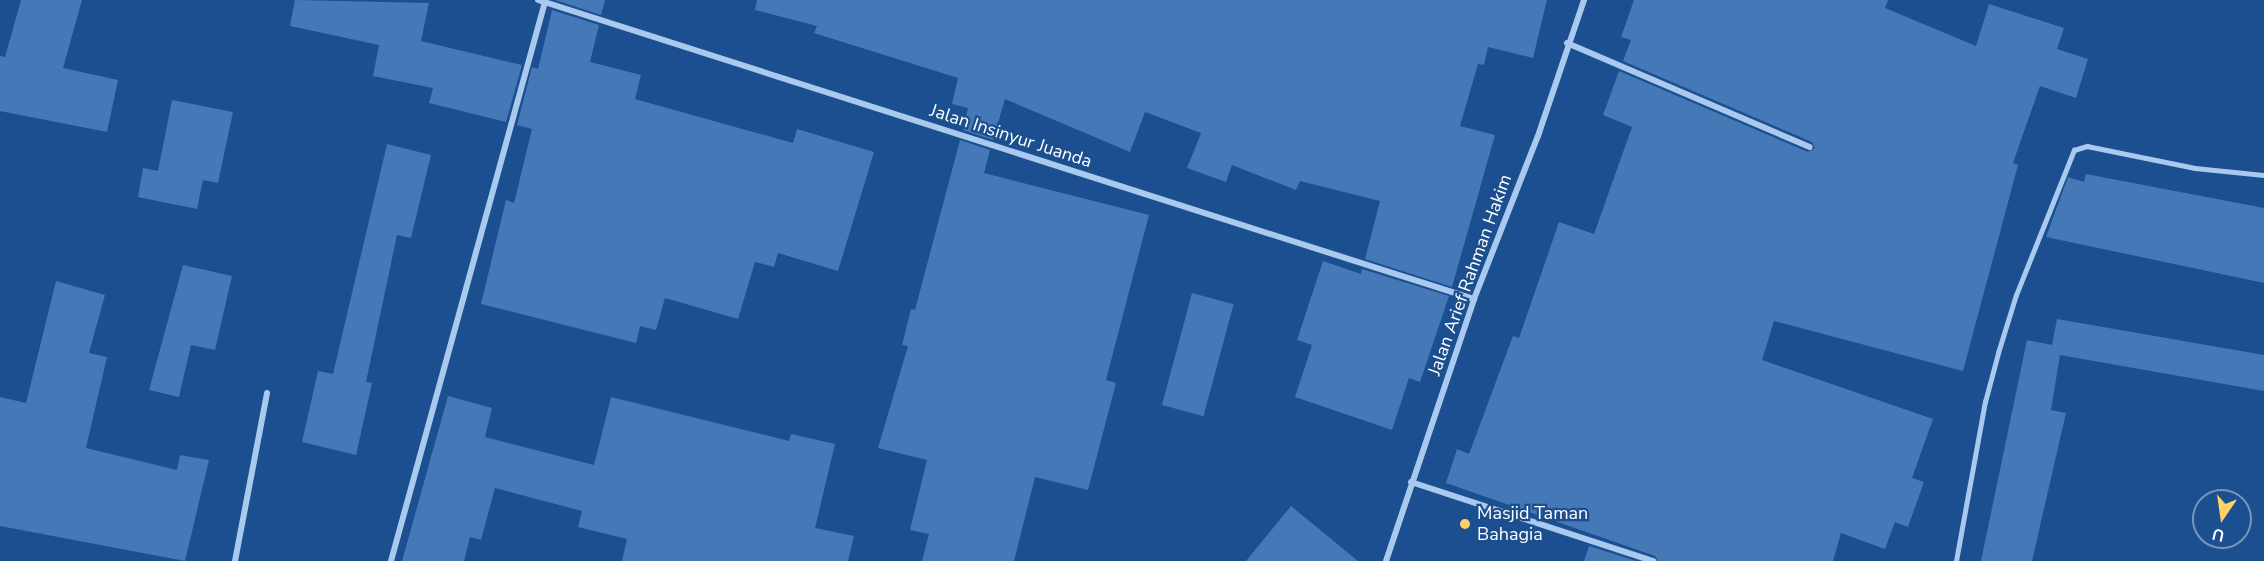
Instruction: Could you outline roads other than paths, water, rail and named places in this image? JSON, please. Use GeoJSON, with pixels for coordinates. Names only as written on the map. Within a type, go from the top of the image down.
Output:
{"type":"FeatureCollection","features":[{"type":"Feature","properties":{"kind":"street","name":"Jalan Arief Rahman Hakim"},"geometry":{"type":"LineString","coordinates":[[1386,561],[1474,299],[1538,136],[1567,43],[1584,0]]}},
{"type":"Feature","properties":{"kind":"street"},"geometry":{"type":"LineString","coordinates":[[391,561],[541,1]]}},
{"type":"Feature","properties":{"kind":"street","name":"Jalan Insinyur Juanda"},"geometry":{"type":"LineString","coordinates":[[541,1],[1474,299]]}},
{"type":"Feature","properties":{"kind":"street"},"geometry":{"type":"LineString","coordinates":[[1567,43],[1810,147]]}},
{"type":"Feature","properties":{"kind":"street"},"geometry":{"type":"LineString","coordinates":[[236,561],[267,393]]}},
{"type":"Feature","properties":{"kind":"street"},"geometry":{"type":"LineString","coordinates":[[1412,482],[1653,561]]}},
{"type":"Feature","properties":{"kind":"lane"},"geometry":{"type":"LineString","coordinates":[[1956,561],[1985,402],[1998,353],[2016,295],[2074,150],[2087,146],[2195,168],[2264,175]]}},
{"type":"Feature","properties":{"kind":"place","name":"Masjid Taman Bahagia"},"geometry":{"type":"Point","coordinates":[1465,524]}}]}
